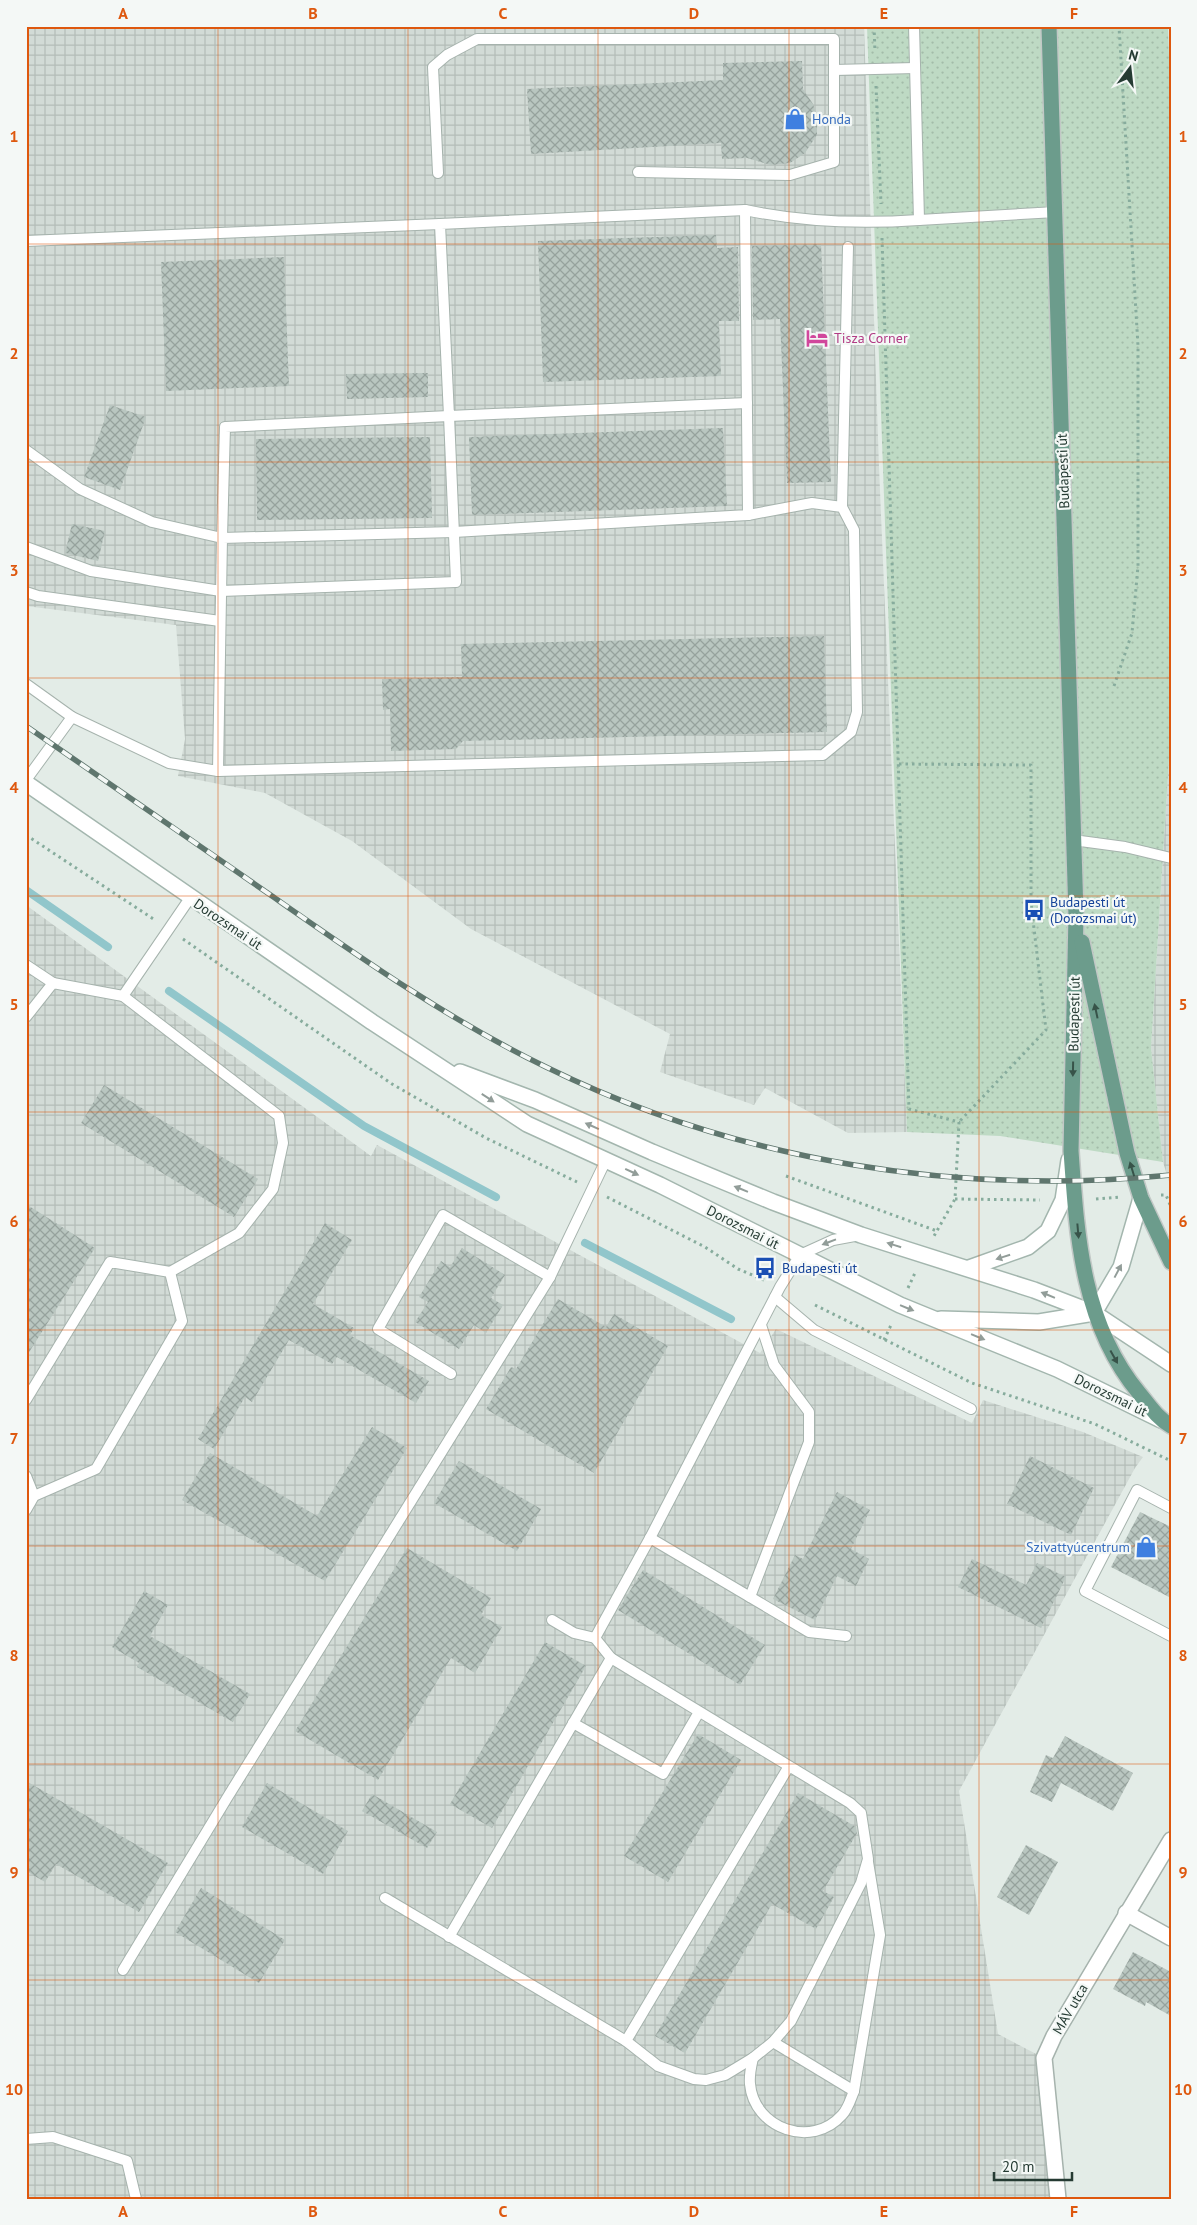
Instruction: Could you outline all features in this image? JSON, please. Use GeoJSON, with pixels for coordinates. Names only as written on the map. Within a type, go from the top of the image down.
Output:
{"type":"FeatureCollection","features":[{"type":"Feature","properties":{"kind":"main road","name":"Budapesti út"},"geometry":{"type":"LineString","coordinates":[[1049,26],[1076,915],[1071,1151],[1080,1248],[1094,1313],[1125,1376],[1166,1423]]}},
{"type":"Feature","properties":{"kind":"main road","name":"Dorozsmai út"},"geometry":{"type":"LineString","coordinates":[[26,781],[190,898],[527,1124],[606,1160],[886,1298],[1057,1369],[1166,1423]]}},
{"type":"Feature","properties":{"kind":"main road","name":"Budapesti út"},"geometry":{"type":"LineString","coordinates":[[1076,915],[1127,1153],[1141,1198],[1171,1262]]}},
{"type":"Feature","properties":{"kind":"main road","name":"Dorozsmai út"},"geometry":{"type":"LineString","coordinates":[[432,1062],[535,1100],[773,1202],[861,1235],[970,1268],[1094,1313],[1171,1364]]}},
{"type":"Feature","properties":{"kind":"main road"},"geometry":{"type":"LineString","coordinates":[[970,1268],[1028,1247],[1048,1231],[1063,1200],[1071,1151]]}},
{"type":"Feature","properties":{"kind":"main road"},"geometry":{"type":"LineString","coordinates":[[932,1318],[1039,1322],[1094,1313],[1121,1267],[1141,1198]]}},
{"type":"Feature","properties":{"kind":"main road","name":"MÁV utca"},"geometry":{"type":"LineString","coordinates":[[1058,2199],[1044,2058],[1054,2036],[1171,1840]]}},
{"type":"Feature","properties":{"kind":"main road"},"geometry":{"type":"LineString","coordinates":[[1126,1913],[1171,1938]]}},
{"type":"Feature","properties":{"kind":"lane"},"geometry":{"type":"LineString","coordinates":[[914,26],[919,220]]}},
{"type":"Feature","properties":{"kind":"lane"},"geometry":{"type":"LineString","coordinates":[[438,173],[433,67],[448,55],[477,40],[834,39],[834,162],[790,175],[638,172]]}},
{"type":"Feature","properties":{"kind":"lane"},"geometry":{"type":"LineString","coordinates":[[834,70],[915,68]]}},
{"type":"Feature","properties":{"kind":"lane"},"geometry":{"type":"LineString","coordinates":[[26,241],[744,210],[784,218],[882,223],[1056,212]]}},
{"type":"Feature","properties":{"kind":"lane"},"geometry":{"type":"LineString","coordinates":[[744,210],[748,515]]}},
{"type":"Feature","properties":{"kind":"lane"},"geometry":{"type":"LineString","coordinates":[[26,547],[92,571],[220,591],[456,582],[440,224]]}},
{"type":"Feature","properties":{"kind":"lane"},"geometry":{"type":"LineString","coordinates":[[26,684],[72,717],[169,763],[218,771],[823,755],[851,732],[858,712],[854,530],[842,507],[848,247]]}},
{"type":"Feature","properties":{"kind":"lane"},"geometry":{"type":"LineString","coordinates":[[218,771],[220,591],[225,427],[746,403]]}},
{"type":"Feature","properties":{"kind":"lane"},"geometry":{"type":"LineString","coordinates":[[26,450],[80,489],[152,522],[222,538],[454,532],[748,515],[812,503],[842,507]]}},
{"type":"Feature","properties":{"kind":"lane"},"geometry":{"type":"LineString","coordinates":[[26,592],[38,596],[220,621]]}},
{"type":"Feature","properties":{"kind":"lane"},"geometry":{"type":"LineString","coordinates":[[26,781],[72,717]]}},
{"type":"Feature","properties":{"kind":"lane"},"geometry":{"type":"LineString","coordinates":[[1073,840],[1125,847],[1171,858]]}},
{"type":"Feature","properties":{"kind":"lane"},"geometry":{"type":"LineString","coordinates":[[123,996],[190,898]]}},
{"type":"Feature","properties":{"kind":"lane"},"geometry":{"type":"LineString","coordinates":[[26,965],[53,983],[123,996],[279,1116],[283,1143],[273,1189],[239,1233],[170,1272],[110,1262],[26,1400]]}},
{"type":"Feature","properties":{"kind":"lane"},"geometry":{"type":"LineString","coordinates":[[26,1017],[53,983]]}},
{"type":"Feature","properties":{"kind":"lane"},"geometry":{"type":"LineString","coordinates":[[123,1970],[226,1798],[550,1277],[606,1160]]}},
{"type":"Feature","properties":{"kind":"lane"},"geometry":{"type":"LineString","coordinates":[[451,1374],[378,1329],[443,1215],[550,1277]]}},
{"type":"Feature","properties":{"kind":"lane"},"geometry":{"type":"LineString","coordinates":[[595,1638],[650,1538],[780,1286],[800,1255],[833,1240],[861,1235]]}},
{"type":"Feature","properties":{"kind":"lane"},"geometry":{"type":"LineString","coordinates":[[26,1510],[34,1496],[96,1469],[182,1321],[170,1272]]}},
{"type":"Feature","properties":{"kind":"lane"},"geometry":{"type":"LineString","coordinates":[[775,1297],[814,1330],[970,1409]]}},
{"type":"Feature","properties":{"kind":"lane"},"geometry":{"type":"LineString","coordinates":[[750,1596],[809,1442],[809,1412],[774,1365],[761,1325]]}},
{"type":"Feature","properties":{"kind":"lane"},"geometry":{"type":"LineString","coordinates":[[26,1476],[34,1496]]}},
{"type":"Feature","properties":{"kind":"lane"},"geometry":{"type":"LineString","coordinates":[[1171,1508],[1138,1490],[1085,1591],[1171,1636]]}},
{"type":"Feature","properties":{"kind":"lane"},"geometry":{"type":"LineString","coordinates":[[650,1538],[809,1632],[846,1636]]}},
{"type":"Feature","properties":{"kind":"lane"},"geometry":{"type":"LineString","coordinates":[[552,1620],[574,1633],[595,1638],[611,1658],[789,1766],[860,1812],[880,1935],[854,2091],[844,2113],[832,2125],[814,2133],[798,2133],[781,2127],[766,2117],[757,2104],[750,2086],[752,2058]]}},
{"type":"Feature","properties":{"kind":"lane"},"geometry":{"type":"LineString","coordinates":[[449,1936],[611,1658]]}},
{"type":"Feature","properties":{"kind":"lane"},"geometry":{"type":"LineString","coordinates":[[573,1723],[663,1774],[699,1712]]}},
{"type":"Feature","properties":{"kind":"lane"},"geometry":{"type":"LineString","coordinates":[[626,2041],[789,1766]]}},
{"type":"Feature","properties":{"kind":"lane"},"geometry":{"type":"LineString","coordinates":[[385,1898],[626,2041],[658,2066],[706,2080],[725,2075],[752,2058],[773,2042],[795,2013],[861,1883],[868,1859]]}},
{"type":"Feature","properties":{"kind":"lane"},"geometry":{"type":"LineString","coordinates":[[773,2042],[854,2091]]}},
{"type":"Feature","properties":{"kind":"lane"},"geometry":{"type":"LineString","coordinates":[[26,2139],[53,2137],[127,2161],[136,2199]]}},
{"type":"Feature","properties":{"kind":"path"},"geometry":{"type":"LineString","coordinates":[[874,26],[882,223],[909,1110],[959,1122]]}},
{"type":"Feature","properties":{"kind":"path"},"geometry":{"type":"LineString","coordinates":[[1114,686],[1132,633],[1138,566],[1138,346],[1119,26]]}},
{"type":"Feature","properties":{"kind":"path"},"geometry":{"type":"LineString","coordinates":[[786,1176],[936,1231],[955,1199],[959,1122],[1046,1030],[1031,903],[1031,766],[899,764]]}},
{"type":"Feature","properties":{"kind":"path"},"geometry":{"type":"LineString","coordinates":[[26,835],[168,929],[392,1084],[486,1138],[592,1189],[705,1247],[738,1269],[780,1286]]}},
{"type":"Feature","properties":{"kind":"path"},"geometry":{"type":"LineString","coordinates":[[1166,1195],[1171,1207]]}},
{"type":"Feature","properties":{"kind":"path"},"geometry":{"type":"LineString","coordinates":[[812,1303],[972,1383],[1095,1424],[1171,1461]]}},
{"type":"Feature","properties":{"kind":"shaded area"},"geometry":{"type":"Polygon","coordinates":[[[26,26],[864,26],[879,467],[907,1132],[848,1133],[765,1088],[754,1105],[660,1072],[670,1034],[471,929],[352,841],[265,793],[178,776],[185,739],[176,625],[26,606],[26,26]]]}},
{"type":"Feature","properties":{"kind":"shaded area"},"geometry":{"type":"Polygon","coordinates":[[[1171,726],[1170,1185],[1163,1162],[1151,1048],[1171,726]]]}},
{"type":"Feature","properties":{"kind":"shaded area"},"geometry":{"type":"Polygon","coordinates":[[[26,905],[371,1156],[377,1145],[760,1353],[776,1329],[972,1423],[983,1400],[1083,1432],[1143,1457],[1135,1468],[959,1791],[998,2034],[1044,2058],[1065,2199],[26,2199],[26,905]]]}},
{"type":"Feature","properties":{"kind":"green space"},"geometry":{"type":"Polygon","coordinates":[[[867,26],[1168,26],[1171,118],[1171,726],[1151,1048],[1163,1162],[1000,1136],[907,1132],[867,26]]]}},
{"type":"Feature","properties":{"kind":"building"},"geometry":{"type":"Polygon","coordinates":[[[802,61],[803,89],[813,104],[817,117],[817,135],[805,153],[790,163],[771,165],[747,158],[722,159],[721,143],[531,154],[527,89],[723,80],[723,63],[802,61]]]}},
{"type":"Feature","properties":{"kind":"building"},"geometry":{"type":"Polygon","coordinates":[[[716,235],[717,248],[738,247],[739,321],[719,321],[721,376],[543,382],[538,241],[716,235]]]}},
{"type":"Feature","properties":{"kind":"building"},"geometry":{"type":"Polygon","coordinates":[[[821,244],[831,482],[787,483],[780,319],[753,320],[752,246],[821,244]]]}},
{"type":"Feature","properties":{"kind":"building"},"geometry":{"type":"Polygon","coordinates":[[[284,257],[289,386],[166,391],[161,262],[284,257]]]}},
{"type":"Feature","properties":{"kind":"building"},"geometry":{"type":"Polygon","coordinates":[[[428,373],[428,397],[347,399],[346,374],[428,373]]]}},
{"type":"Feature","properties":{"kind":"building"},"geometry":{"type":"Polygon","coordinates":[[[110,405],[146,417],[120,490],[84,477],[110,405]]]}},
{"type":"Feature","properties":{"kind":"building"},"geometry":{"type":"Polygon","coordinates":[[[723,428],[727,506],[472,515],[469,437],[723,428]]]}},
{"type":"Feature","properties":{"kind":"building"},"geometry":{"type":"Polygon","coordinates":[[[430,437],[432,518],[257,520],[256,439],[430,437]]]}},
{"type":"Feature","properties":{"kind":"building"},"geometry":{"type":"Polygon","coordinates":[[[72,524],[105,531],[98,561],[65,553],[72,524]]]}},
{"type":"Feature","properties":{"kind":"building"},"geometry":{"type":"Polygon","coordinates":[[[824,636],[827,732],[463,741],[456,749],[391,751],[390,709],[383,710],[382,679],[462,677],[461,644],[824,636]]]}},
{"type":"Feature","properties":{"kind":"building"},"geometry":{"type":"Polygon","coordinates":[[[104,1085],[258,1179],[234,1217],[81,1123],[104,1085]]]}},
{"type":"Feature","properties":{"kind":"building"},"geometry":{"type":"Polygon","coordinates":[[[26,1204],[95,1248],[26,1357],[26,1204]]]}},
{"type":"Feature","properties":{"kind":"building"},"geometry":{"type":"Polygon","coordinates":[[[325,1223],[352,1240],[313,1304],[354,1328],[350,1335],[429,1381],[416,1403],[337,1357],[332,1364],[289,1340],[252,1402],[245,1397],[214,1449],[198,1439],[325,1223]]]}},
{"type":"Feature","properties":{"kind":"building"},"geometry":{"type":"Polygon","coordinates":[[[462,1248],[505,1275],[491,1298],[503,1305],[486,1333],[474,1325],[459,1349],[415,1322],[428,1302],[419,1297],[441,1261],[450,1267],[462,1248]]]}},
{"type":"Feature","properties":{"kind":"building"},"geometry":{"type":"Polygon","coordinates":[[[558,1299],[606,1327],[614,1314],[668,1346],[594,1473],[486,1409],[511,1367],[516,1369],[558,1299]]]}},
{"type":"Feature","properties":{"kind":"building"},"geometry":{"type":"Polygon","coordinates":[[[372,1427],[407,1448],[325,1581],[182,1500],[210,1453],[317,1516],[372,1427]]]}},
{"type":"Feature","properties":{"kind":"building"},"geometry":{"type":"Polygon","coordinates":[[[1030,1456],[1094,1488],[1071,1535],[1007,1504],[1030,1456]]]}},
{"type":"Feature","properties":{"kind":"building"},"geometry":{"type":"Polygon","coordinates":[[[459,1461],[541,1509],[517,1551],[434,1503],[459,1461]]]}},
{"type":"Feature","properties":{"kind":"building"},"geometry":{"type":"Polygon","coordinates":[[[837,1492],[870,1510],[851,1549],[869,1559],[856,1586],[837,1576],[815,1620],[773,1599],[795,1555],[803,1559],[837,1492]]]}},
{"type":"Feature","properties":{"kind":"building","name":"Szivattyúcentrum"},"geometry":{"type":"Polygon","coordinates":[[[1140,1512],[1171,1527],[1171,1598],[1111,1567],[1140,1512]]]}},
{"type":"Feature","properties":{"kind":"building"},"geometry":{"type":"Polygon","coordinates":[[[407,1548],[491,1598],[481,1615],[502,1627],[475,1673],[451,1658],[378,1780],[295,1731],[407,1548]]]}},
{"type":"Feature","properties":{"kind":"building"},"geometry":{"type":"Polygon","coordinates":[[[972,1559],[1026,1585],[1037,1563],[1066,1577],[1041,1628],[958,1587],[972,1559]]]}},
{"type":"Feature","properties":{"kind":"building"},"geometry":{"type":"Polygon","coordinates":[[[643,1570],[765,1645],[740,1685],[618,1610],[643,1570]]]}},
{"type":"Feature","properties":{"kind":"building"},"geometry":{"type":"Polygon","coordinates":[[[144,1591],[168,1605],[150,1636],[250,1694],[233,1722],[137,1667],[139,1663],[112,1647],[144,1591]]]}},
{"type":"Feature","properties":{"kind":"building"},"geometry":{"type":"Polygon","coordinates":[[[545,1642],[586,1666],[492,1828],[450,1804],[545,1642]]]}},
{"type":"Feature","properties":{"kind":"building"},"geometry":{"type":"Polygon","coordinates":[[[698,1734],[741,1760],[668,1882],[624,1856],[698,1734]]]}},
{"type":"Feature","properties":{"kind":"building"},"geometry":{"type":"Polygon","coordinates":[[[1065,1736],[1133,1773],[1113,1811],[1061,1783],[1052,1802],[1030,1792],[1046,1755],[1053,1758],[1065,1736]]]}},
{"type":"Feature","properties":{"kind":"building"},"geometry":{"type":"Polygon","coordinates":[[[26,1781],[168,1863],[139,1912],[56,1864],[45,1882],[26,1871],[26,1781]]]}},
{"type":"Feature","properties":{"kind":"building"},"geometry":{"type":"Polygon","coordinates":[[[267,1783],[348,1831],[323,1874],[242,1827],[267,1783]]]}},
{"type":"Feature","properties":{"kind":"building"},"geometry":{"type":"Polygon","coordinates":[[[798,1793],[856,1827],[857,1833],[823,1891],[834,1897],[816,1929],[772,1904],[685,2053],[655,2036],[798,1793]]]}},
{"type":"Feature","properties":{"kind":"building"},"geometry":{"type":"Polygon","coordinates":[[[372,1794],[437,1832],[427,1848],[362,1811],[372,1794]]]}},
{"type":"Feature","properties":{"kind":"building"},"geometry":{"type":"Polygon","coordinates":[[[1026,1845],[1058,1862],[1029,1915],[997,1897],[1026,1845]]]}},
{"type":"Feature","properties":{"kind":"building"},"geometry":{"type":"Polygon","coordinates":[[[201,1888],[285,1940],[259,1983],[175,1932],[201,1888]]]}},
{"type":"Feature","properties":{"kind":"building"},"geometry":{"type":"Polygon","coordinates":[[[1133,1952],[1171,1972],[1171,2016],[1146,2002],[1145,2006],[1113,1989],[1133,1952]]]}},
{"type":"Feature","properties":{"kind":"waterway"},"geometry":{"type":"LineString","coordinates":[[26,890],[108,947]]}},
{"type":"Feature","properties":{"kind":"waterway"},"geometry":{"type":"LineString","coordinates":[[169,991],[364,1126],[496,1197]]}},
{"type":"Feature","properties":{"kind":"waterway"},"geometry":{"type":"LineString","coordinates":[[585,1243],[731,1319]]}},
{"type":"Feature","properties":{"kind":"railway"},"geometry":{"type":"LineString","coordinates":[[26,726],[339,942],[440,1009],[510,1049],[620,1100],[695,1127],[772,1148],[851,1164],[931,1175],[1011,1180],[1091,1180],[1171,1175]]}},
{"type":"Feature","properties":{"kind":"place","name":"Honda"},"geometry":{"type":"Point","coordinates":[795,119]}},
{"type":"Feature","properties":{"kind":"place","name":"Tisza Corner"},"geometry":{"type":"Point","coordinates":[817,338]}},
{"type":"Feature","properties":{"kind":"place","name":"Budapesti út (Dorozsmai út)"},"geometry":{"type":"Point","coordinates":[1034,910]}},
{"type":"Feature","properties":{"kind":"place","name":"Budapesti út"},"geometry":{"type":"Point","coordinates":[765,1268]}},
{"type":"Feature","properties":{"kind":"place","name":"Szivattyúcentrum"},"geometry":{"type":"Point","coordinates":[1146,1547]}}]}
